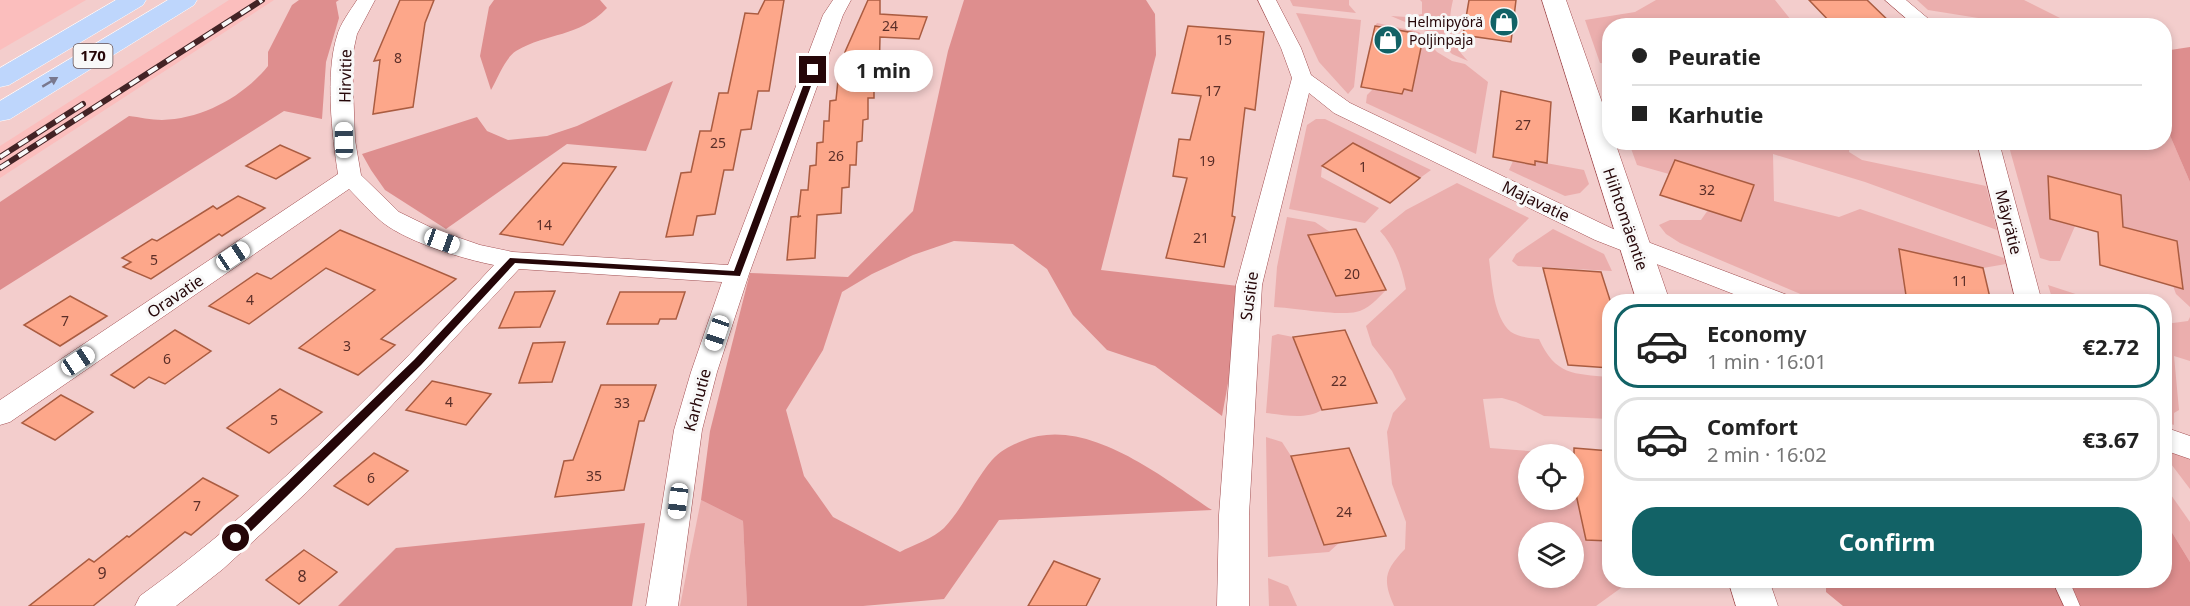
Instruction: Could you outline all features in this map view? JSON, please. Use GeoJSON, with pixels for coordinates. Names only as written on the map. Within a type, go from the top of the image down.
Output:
{"type":"FeatureCollection","features":[{"type":"Feature","properties":{"kind":"highway","name":"170"},"geometry":{"type":"LineString","coordinates":[[0,79],[134,0]]}},
{"type":"Feature","properties":{"kind":"highway","name":"170"},"geometry":{"type":"LineString","coordinates":[[0,112],[185,0]]}},
{"type":"Feature","properties":{"kind":"street","name":"Hirvitie"},"geometry":{"type":"LineString","coordinates":[[350,177],[344,140],[342,57],[347,34],[366,0]]}},
{"type":"Feature","properties":{"kind":"street","name":"Karhutie"},"geometry":{"type":"LineString","coordinates":[[662,606],[688,430],[704,372],[737,274],[833,15],[842,0]]}},
{"type":"Feature","properties":{"kind":"street"},"geometry":{"type":"LineString","coordinates":[[1267,0],[1291,48],[1302,78]]}},
{"type":"Feature","properties":{"kind":"street","name":"Hiihtomäentie"},"geometry":{"type":"LineString","coordinates":[[1554,0],[1602,146]]}},
{"type":"Feature","properties":{"kind":"street"},"geometry":{"type":"LineString","coordinates":[[1894,0],[1918,18]]}},
{"type":"Feature","properties":{"kind":"street","name":"Majavatie"},"geometry":{"type":"LineString","coordinates":[[1302,78],[1341,108],[1603,234],[1760,294]]}},
{"type":"Feature","properties":{"kind":"street","name":"Susitie"},"geometry":{"type":"LineString","coordinates":[[1233,606],[1234,515],[1240,385],[1249,285],[1302,78]]}},
{"type":"Feature","properties":{"kind":"street","name":"Hiihtomäentie"},"geometry":{"type":"LineString","coordinates":[[1603,150],[1651,294]]}},
{"type":"Feature","properties":{"kind":"street","name":"Mäyrätie"},"geometry":{"type":"LineString","coordinates":[[1990,150],[2027,294]]}},
{"type":"Feature","properties":{"kind":"street"},"geometry":{"type":"LineString","coordinates":[[350,177],[391,218],[426,235],[476,253],[513,260],[737,274]]}},
{"type":"Feature","properties":{"kind":"street","name":"Oravatie"},"geometry":{"type":"LineString","coordinates":[[0,414],[350,177]]}},
{"type":"Feature","properties":{"kind":"street"},"geometry":{"type":"LineString","coordinates":[[151,606],[219,555],[304,474],[417,363],[513,260]]}},
{"type":"Feature","properties":{"kind":"street"},"geometry":{"type":"LineString","coordinates":[[2172,441],[2190,448]]}},
{"type":"Feature","properties":{"kind":"street"},"geometry":{"type":"LineString","coordinates":[[1751,588],[1757,606]]}},
{"type":"Feature","properties":{"kind":"lane"},"geometry":{"type":"LineString","coordinates":[[2064,588],[2072,606]]}},
{"type":"Feature","properties":{"kind":"shaded area"},"geometry":{"type":"Polygon","coordinates":[[[0,0],[86,0],[0,50],[0,0]]]}},
{"type":"Feature","properties":{"kind":"shaded area"},"geometry":{"type":"Polygon","coordinates":[[[229,0],[274,0],[0,178],[0,146],[229,0]]]}},
{"type":"Feature","properties":{"kind":"shaded area"},"geometry":{"type":"Polygon","coordinates":[[[299,0],[339,0],[336,2],[339,18],[326,62],[322,119],[284,111],[0,290],[0,202],[129,116],[158,120],[177,119],[207,111],[234,96],[247,87],[268,66],[268,52],[292,5],[299,0]]]}},
{"type":"Feature","properties":{"kind":"shaded area"},"geometry":{"type":"Polygon","coordinates":[[[494,0],[600,0],[607,8],[585,25],[540,40],[516,51],[505,63],[491,90],[480,56],[489,7],[494,0]]]}},
{"type":"Feature","properties":{"kind":"shaded area"},"geometry":{"type":"Polygon","coordinates":[[[964,0],[1146,0],[1155,14],[1156,55],[1101,270],[1238,286],[1231,367],[1222,416],[1155,366],[1107,350],[1073,315],[1047,269],[1013,244],[954,241],[913,255],[872,274],[842,292],[823,350],[786,410],[804,476],[833,517],[900,552],[940,532],[957,512],[992,460],[999,454],[1022,441],[1046,435],[1071,436],[1097,442],[1122,453],[1212,510],[999,520],[944,599],[863,606],[747,606],[743,521],[701,500],[710,431],[750,273],[848,277],[913,211],[948,51],[964,0]]]}},
{"type":"Feature","properties":{"kind":"shaded area"},"geometry":{"type":"Polygon","coordinates":[[[1290,0],[1349,0],[1349,5],[1356,13],[1293,6],[1290,0]]]}},
{"type":"Feature","properties":{"kind":"shaded area"},"geometry":{"type":"Polygon","coordinates":[[[1420,0],[1453,0],[1450,25],[1457,47],[1468,61],[1452,54],[1431,33],[1391,16],[1407,17],[1422,14],[1420,0]]]}},
{"type":"Feature","properties":{"kind":"shaded area"},"geometry":{"type":"Polygon","coordinates":[[[1656,0],[1775,0],[1789,18],[1602,18],[1602,63],[1600,63],[1585,20],[1635,12],[1656,0]]]}},
{"type":"Feature","properties":{"kind":"shaded area"},"geometry":{"type":"Polygon","coordinates":[[[1917,0],[2024,0],[2060,18],[1978,18],[1928,10],[1917,0]]]}},
{"type":"Feature","properties":{"kind":"shaded area"},"geometry":{"type":"Polygon","coordinates":[[[1296,13],[1361,20],[1354,87],[1348,94],[1319,62],[1296,13]]]}},
{"type":"Feature","properties":{"kind":"shaded area"},"geometry":{"type":"Polygon","coordinates":[[[1377,23],[1419,32],[1437,52],[1452,61],[1465,64],[1488,82],[1476,154],[1366,103],[1367,95],[1373,89],[1402,94],[1404,89],[1412,90],[1423,38],[1414,36],[1414,33],[1375,26],[1377,23]]]}},
{"type":"Feature","properties":{"kind":"shaded area"},"geometry":{"type":"Polygon","coordinates":[[[2190,47],[2190,182],[2172,140],[2172,50],[2190,47]]]}},
{"type":"Feature","properties":{"kind":"shaded area"},"geometry":{"type":"Polygon","coordinates":[[[673,81],[646,151],[567,144],[446,229],[385,190],[362,154],[477,117],[487,131],[508,140],[547,136],[577,126],[673,81]]]}},
{"type":"Feature","properties":{"kind":"shaded area"},"geometry":{"type":"Polygon","coordinates":[[[1316,119],[1325,119],[1431,170],[1420,178],[1353,143],[1322,166],[1321,177],[1379,208],[1365,223],[1289,209],[1307,125],[1316,119]]]}},
{"type":"Feature","properties":{"kind":"shaded area"},"geometry":{"type":"Polygon","coordinates":[[[2172,140],[2190,182],[2190,307],[2176,294],[2173,286],[2183,288],[2177,241],[2123,227],[2120,195],[2049,176],[2050,219],[2075,226],[2060,261],[2040,258],[2010,150],[2172,150],[2172,140]]]}},
{"type":"Feature","properties":{"kind":"shaded area"},"geometry":{"type":"Polygon","coordinates":[[[1632,150],[1849,150],[1862,160],[1986,186],[1997,230],[1865,182],[1773,154],[1774,201],[1839,217],[1860,209],[2004,258],[2006,264],[1983,268],[1899,250],[1906,294],[1800,294],[1680,243],[1666,234],[1659,225],[1670,220],[1701,220],[1708,210],[1741,221],[1754,185],[1675,160],[1669,174],[1637,165],[1632,150]]]}},
{"type":"Feature","properties":{"kind":"shaded area"},"geometry":{"type":"Polygon","coordinates":[[[1513,161],[1534,165],[1535,161],[1584,170],[1589,184],[1580,193],[1565,196],[1509,170],[1513,161]]]}},
{"type":"Feature","properties":{"kind":"shaded area"},"geometry":{"type":"Polygon","coordinates":[[[1457,183],[1529,218],[1489,259],[1494,298],[1500,317],[1514,334],[1539,339],[1545,351],[1559,366],[1576,373],[1602,376],[1602,419],[1544,416],[1516,402],[1502,398],[1483,399],[1490,448],[1518,450],[1518,510],[1580,510],[1582,522],[1518,522],[1518,588],[1584,588],[1584,530],[1586,539],[1602,540],[1602,588],[1621,588],[1596,606],[1394,606],[1388,589],[1388,575],[1393,563],[1405,549],[1406,522],[1392,484],[1387,432],[1393,413],[1406,399],[1392,371],[1372,345],[1366,326],[1406,289],[1397,258],[1380,231],[1406,210],[1457,183]]]}},
{"type":"Feature","properties":{"kind":"shaded area"},"geometry":{"type":"Polygon","coordinates":[[[1287,217],[1315,222],[1330,232],[1308,235],[1336,296],[1386,290],[1369,306],[1356,312],[1274,307],[1277,267],[1287,217]]]}},
{"type":"Feature","properties":{"kind":"shaded area"},"geometry":{"type":"Polygon","coordinates":[[[1553,229],[1604,254],[1612,271],[1518,266],[1512,261],[1516,254],[1553,229]]]}},
{"type":"Feature","properties":{"kind":"shaded area"},"geometry":{"type":"Polygon","coordinates":[[[2048,285],[2076,294],[2051,294],[2048,285]]]}},
{"type":"Feature","properties":{"kind":"shaded area"},"geometry":{"type":"Polygon","coordinates":[[[2190,317],[2190,361],[2174,356],[2179,410],[2174,413],[2174,425],[2172,424],[2172,323],[2188,321],[2190,317]]]}},
{"type":"Feature","properties":{"kind":"shaded area"},"geometry":{"type":"Polygon","coordinates":[[[1278,334],[1293,337],[1322,410],[1302,416],[1266,413],[1272,336],[1278,334]]]}},
{"type":"Feature","properties":{"kind":"shaded area"},"geometry":{"type":"Polygon","coordinates":[[[1266,437],[1282,442],[1291,456],[1324,545],[1339,543],[1329,552],[1268,557],[1266,437]]]}},
{"type":"Feature","properties":{"kind":"shaded area"},"geometry":{"type":"Polygon","coordinates":[[[2172,450],[2190,456],[2190,489],[2172,465],[2172,450]]]}},
{"type":"Feature","properties":{"kind":"shaded area"},"geometry":{"type":"Polygon","coordinates":[[[2172,496],[2190,522],[2190,562],[2172,532],[2172,496]]]}},
{"type":"Feature","properties":{"kind":"shaded area"},"geometry":{"type":"Polygon","coordinates":[[[701,500],[743,521],[747,606],[680,606],[701,500]]]}},
{"type":"Feature","properties":{"kind":"shaded area"},"geometry":{"type":"Polygon","coordinates":[[[645,523],[632,606],[338,606],[396,548],[645,523]]]}},
{"type":"Feature","properties":{"kind":"shaded area"},"geometry":{"type":"Polygon","coordinates":[[[2172,532],[2190,562],[2190,606],[1843,606],[1826,592],[1826,588],[2172,588],[2172,532]]]}},
{"type":"Feature","properties":{"kind":"shaded area"},"geometry":{"type":"Polygon","coordinates":[[[1268,578],[1288,586],[1297,606],[1269,606],[1268,578]]]}},
{"type":"Feature","properties":{"kind":"building"},"geometry":{"type":"Polygon","coordinates":[[[400,0],[434,0],[425,23],[413,107],[373,114],[380,60],[374,61],[400,0]]]}},
{"type":"Feature","properties":{"kind":"building"},"geometry":{"type":"Polygon","coordinates":[[[765,0],[784,0],[769,91],[758,91],[751,129],[741,130],[733,170],[724,170],[715,214],[697,216],[693,235],[666,237],[681,173],[691,172],[700,131],[711,131],[719,93],[728,93],[745,13],[758,14],[765,0]]]}},
{"type":"Feature","properties":{"kind":"building"},"geometry":{"type":"Polygon","coordinates":[[[868,0],[880,0],[880,14],[927,17],[919,39],[880,37],[879,79],[874,79],[874,98],[868,98],[868,119],[863,120],[862,141],[857,142],[856,165],[850,165],[849,187],[842,188],[841,213],[817,215],[815,258],[787,260],[791,217],[798,216],[801,190],[808,190],[810,166],[816,165],[817,143],[823,142],[824,121],[829,121],[830,101],[836,100],[838,80],[843,80],[845,52],[868,0]]]}},
{"type":"Feature","properties":{"kind":"building"},"geometry":{"type":"Polygon","coordinates":[[[1469,0],[1516,0],[1511,42],[1463,35],[1469,0]]]}},
{"type":"Feature","properties":{"kind":"building"},"geometry":{"type":"Polygon","coordinates":[[[1809,0],[1867,0],[1886,18],[1826,18],[1809,0]]]}},
{"type":"Feature","properties":{"kind":"building"},"geometry":{"type":"Polygon","coordinates":[[[1188,26],[1264,32],[1255,110],[1245,108],[1232,216],[1235,217],[1224,267],[1166,258],[1187,178],[1173,176],[1179,139],[1190,140],[1201,96],[1172,93],[1188,26]]]}},
{"type":"Feature","properties":{"kind":"building"},"geometry":{"type":"Polygon","coordinates":[[[1375,26],[1414,33],[1414,36],[1423,38],[1412,91],[1404,89],[1402,94],[1361,87],[1375,26]]]}},
{"type":"Feature","properties":{"kind":"building"},"geometry":{"type":"Polygon","coordinates":[[[1501,91],[1551,102],[1547,163],[1535,161],[1535,165],[1493,157],[1501,91]]]}},
{"type":"Feature","properties":{"kind":"building"},"geometry":{"type":"Polygon","coordinates":[[[1353,143],[1420,178],[1390,203],[1322,166],[1353,143]]]}},
{"type":"Feature","properties":{"kind":"building"},"geometry":{"type":"Polygon","coordinates":[[[280,145],[310,158],[276,179],[246,166],[280,145]]]}},
{"type":"Feature","properties":{"kind":"building"},"geometry":{"type":"Polygon","coordinates":[[[1675,160],[1754,185],[1741,221],[1660,195],[1675,160]]]}},
{"type":"Feature","properties":{"kind":"building"},"geometry":{"type":"Polygon","coordinates":[[[563,163],[616,167],[563,245],[500,234],[563,163]]]}},
{"type":"Feature","properties":{"kind":"building"},"geometry":{"type":"Polygon","coordinates":[[[2048,176],[2121,195],[2123,227],[2177,241],[2183,289],[2100,265],[2098,232],[2050,219],[2048,176]]]}},
{"type":"Feature","properties":{"kind":"building"},"geometry":{"type":"Polygon","coordinates":[[[238,196],[265,208],[222,236],[219,234],[151,279],[123,267],[131,262],[122,258],[152,239],[157,241],[213,206],[217,209],[238,196]]]}},
{"type":"Feature","properties":{"kind":"building"},"geometry":{"type":"Polygon","coordinates":[[[1356,229],[1386,290],[1336,296],[1308,235],[1356,229]]]}},
{"type":"Feature","properties":{"kind":"building"},"geometry":{"type":"Polygon","coordinates":[[[340,230],[456,279],[381,339],[395,345],[358,375],[299,348],[375,290],[326,268],[249,324],[209,306],[257,273],[271,279],[340,230]]]}},
{"type":"Feature","properties":{"kind":"building"},"geometry":{"type":"Polygon","coordinates":[[[1899,249],[1983,268],[1989,294],[1906,294],[1899,249]]]}},
{"type":"Feature","properties":{"kind":"building"},"geometry":{"type":"Polygon","coordinates":[[[1543,268],[1601,272],[1608,294],[1602,294],[1602,367],[1568,365],[1543,268]]]}},
{"type":"Feature","properties":{"kind":"building"},"geometry":{"type":"Polygon","coordinates":[[[555,291],[540,327],[499,328],[515,292],[555,291]]]}},
{"type":"Feature","properties":{"kind":"building"},"geometry":{"type":"Polygon","coordinates":[[[620,292],[685,292],[676,319],[660,319],[658,324],[607,324],[620,292]]]}},
{"type":"Feature","properties":{"kind":"building"},"geometry":{"type":"Polygon","coordinates":[[[70,296],[107,316],[60,346],[24,325],[70,296]]]}},
{"type":"Feature","properties":{"kind":"building"},"geometry":{"type":"Polygon","coordinates":[[[175,330],[211,351],[165,384],[149,377],[134,388],[111,375],[175,330]]]}},
{"type":"Feature","properties":{"kind":"building"},"geometry":{"type":"Polygon","coordinates":[[[1345,330],[1377,403],[1322,410],[1293,337],[1345,330]]]}},
{"type":"Feature","properties":{"kind":"building"},"geometry":{"type":"Polygon","coordinates":[[[565,342],[552,382],[519,383],[533,343],[565,342]]]}},
{"type":"Feature","properties":{"kind":"building"},"geometry":{"type":"Polygon","coordinates":[[[432,381],[491,394],[466,425],[406,410],[432,381]]]}},
{"type":"Feature","properties":{"kind":"building"},"geometry":{"type":"Polygon","coordinates":[[[601,385],[656,385],[644,421],[639,421],[624,490],[555,497],[564,461],[573,460],[601,385]]]}},
{"type":"Feature","properties":{"kind":"building"},"geometry":{"type":"Polygon","coordinates":[[[280,389],[322,412],[269,453],[227,428],[280,389]]]}},
{"type":"Feature","properties":{"kind":"building"},"geometry":{"type":"Polygon","coordinates":[[[61,395],[93,412],[55,440],[22,423],[61,395]]]}},
{"type":"Feature","properties":{"kind":"building"},"geometry":{"type":"Polygon","coordinates":[[[1349,448],[1386,536],[1324,545],[1291,456],[1349,448]]]}},
{"type":"Feature","properties":{"kind":"building"},"geometry":{"type":"Polygon","coordinates":[[[1584,449],[1602,450],[1602,541],[1586,540],[1584,522],[1582,522],[1579,510],[1584,510],[1584,449]]]}},
{"type":"Feature","properties":{"kind":"building"},"geometry":{"type":"Polygon","coordinates":[[[374,453],[408,471],[368,505],[334,486],[374,453]]]}},
{"type":"Feature","properties":{"kind":"building"},"geometry":{"type":"Polygon","coordinates":[[[203,478],[238,496],[191,535],[185,532],[93,606],[29,606],[89,559],[94,562],[127,536],[129,537],[203,478]]]}},
{"type":"Feature","properties":{"kind":"building"},"geometry":{"type":"Polygon","coordinates":[[[304,550],[337,572],[299,604],[266,580],[304,550]]]}},
{"type":"Feature","properties":{"kind":"building"},"geometry":{"type":"Polygon","coordinates":[[[1054,561],[1100,579],[1086,606],[1028,606],[1054,561]]]}},
{"type":"Feature","properties":{"kind":"railway"},"geometry":{"type":"LineString","coordinates":[[0,168],[262,0]]}},
{"type":"Feature","properties":{"kind":"railway"},"geometry":{"type":"LineString","coordinates":[[0,157],[83,104]]}},
{"type":"Feature","properties":{"kind":"place","name":"Helmipyörä"},"geometry":{"type":"Point","coordinates":[1504,22]}},
{"type":"Feature","properties":{"kind":"place","name":"Poljinpaja"},"geometry":{"type":"Point","coordinates":[1388,40]}},
{"type":"Feature","properties":{"kind":"route"},"geometry":{"type":"LineString","coordinates":[[236,538],[417,363],[513,260],[737,274],[813,70]]}}]}
